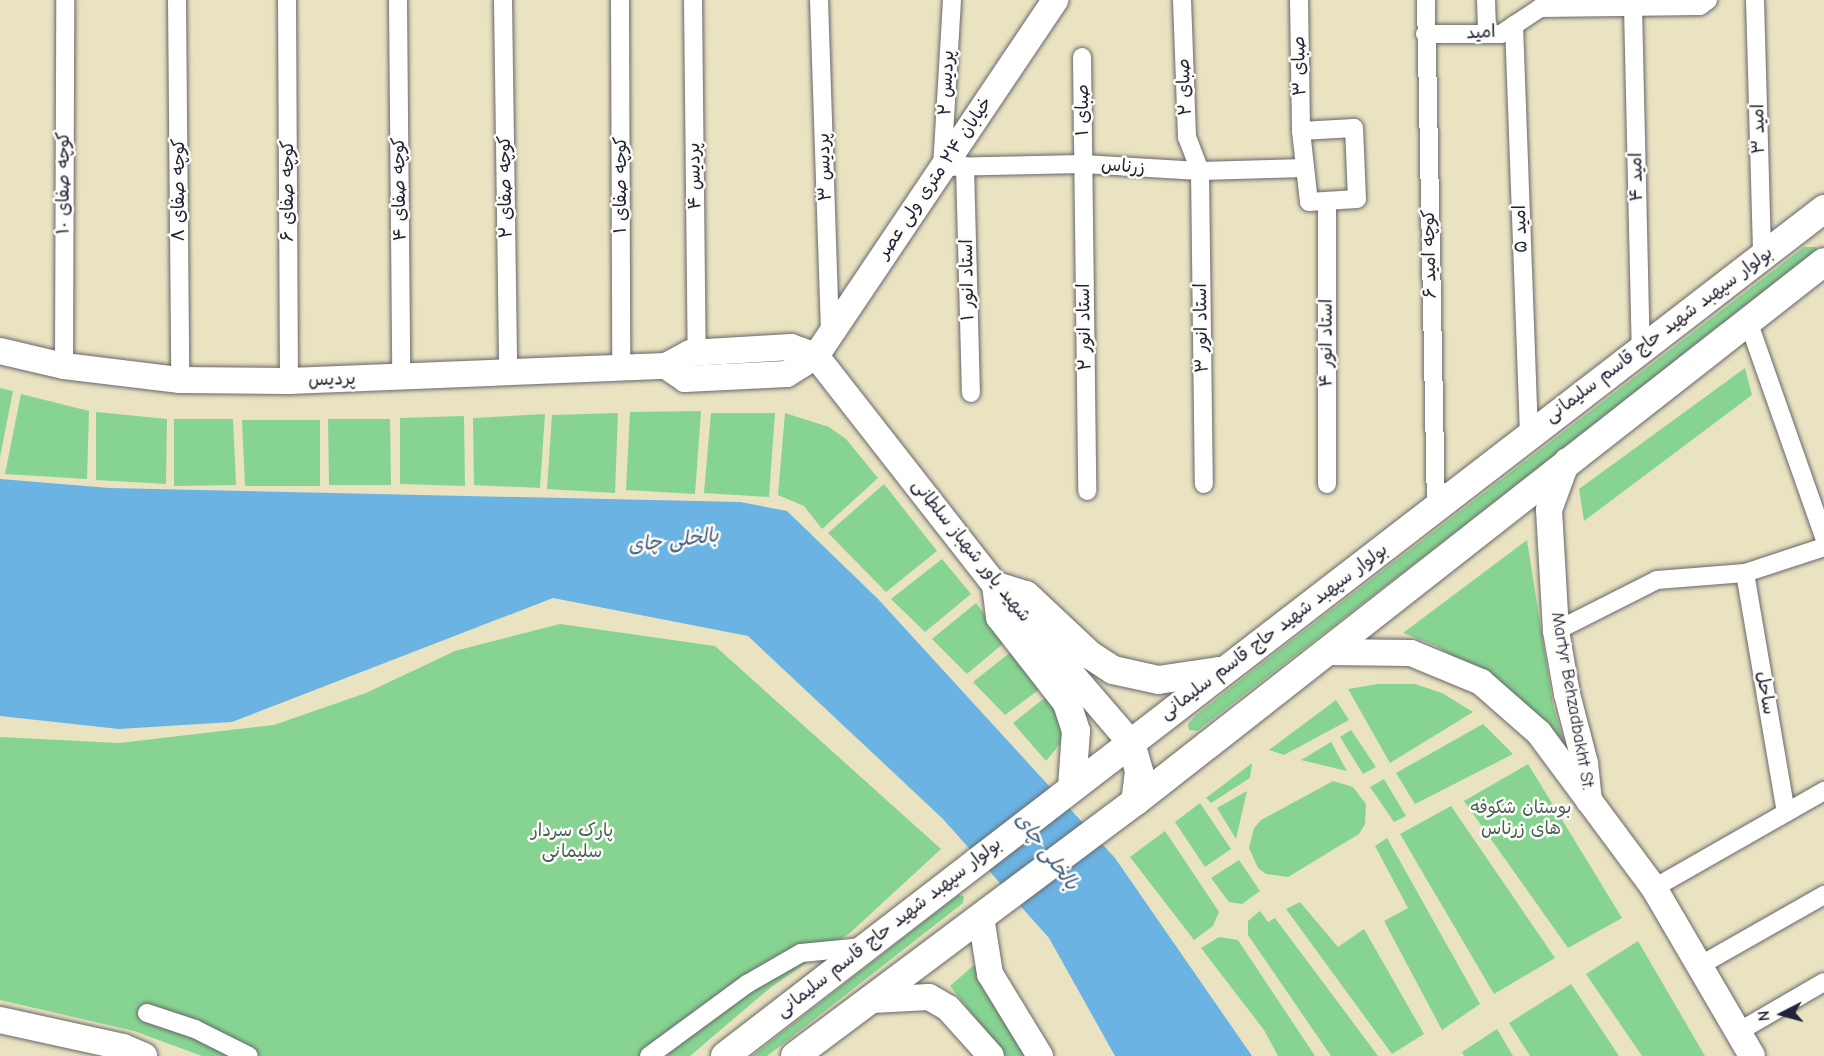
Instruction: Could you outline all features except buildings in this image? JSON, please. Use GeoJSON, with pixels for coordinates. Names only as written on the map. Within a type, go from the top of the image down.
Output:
{"type":"FeatureCollection","features":[{"type":"Feature","properties":{"kind":"main road","name":"بولوار سپهبد شهید حاج قاسم سلیمانی"},"geometry":{"type":"LineString","coordinates":[[725,1056],[962,871],[1436,509],[1641,347],[1824,209]]}},
{"type":"Feature","properties":{"kind":"main road"},"geometry":{"type":"LineString","coordinates":[[795,1056],[1135,802],[1567,461],[1824,262]]}},
{"type":"Feature","properties":{"kind":"main road"},"geometry":{"type":"LineString","coordinates":[[1068,792],[1076,731],[1067,703],[1000,617],[996,586],[1026,595],[1090,655],[1113,670],[1158,680],[1226,669]]}},
{"type":"Feature","properties":{"kind":"main road"},"geometry":{"type":"LineString","coordinates":[[1131,743],[1139,771],[1135,802]]}},
{"type":"Feature","properties":{"kind":"street","name":"کوچه صفای ۱۰"},"geometry":{"type":"LineString","coordinates":[[64,366],[65,0]]}},
{"type":"Feature","properties":{"kind":"street","name":"کوچه صفای ۸"},"geometry":{"type":"LineString","coordinates":[[177,0],[180,380]]}},
{"type":"Feature","properties":{"kind":"street","name":"کوچه صفای ۶"},"geometry":{"type":"LineString","coordinates":[[287,0],[289,381]]}},
{"type":"Feature","properties":{"kind":"street","name":"کوچه صفای ۴"},"geometry":{"type":"LineString","coordinates":[[398,0],[401,378]]}},
{"type":"Feature","properties":{"kind":"street","name":"کوچه صفای ۲"},"geometry":{"type":"LineString","coordinates":[[503,0],[508,374]]}},
{"type":"Feature","properties":{"kind":"street","name":"کوچه صفای ۱"},"geometry":{"type":"LineString","coordinates":[[620,0],[621,369]]}},
{"type":"Feature","properties":{"kind":"street","name":"پردیس ۴"},"geometry":{"type":"LineString","coordinates":[[693,0],[697,352]]}},
{"type":"Feature","properties":{"kind":"street","name":"پردیس ۳"},"geometry":{"type":"LineString","coordinates":[[819,0],[830,334]]}},
{"type":"Feature","properties":{"kind":"street","name":"پردیس ۲"},"geometry":{"type":"LineString","coordinates":[[952,0],[953,166]]}},
{"type":"Feature","properties":{"kind":"street","name":"خیابان ۲۴ متری ولی عصر"},"geometry":{"type":"LineString","coordinates":[[816,356],[953,166],[1055,0]]}},
{"type":"Feature","properties":{"kind":"street","name":"صبای ۲"},"geometry":{"type":"LineString","coordinates":[[1182,0],[1187,137],[1200,171]]}},
{"type":"Feature","properties":{"kind":"street","name":"صبای ۳"},"geometry":{"type":"LineString","coordinates":[[1299,0],[1301,131]]}},
{"type":"Feature","properties":{"kind":"street","name":"کوچه امید ۶"},"geometry":{"type":"LineString","coordinates":[[1426,0],[1436,509]]}},
{"type":"Feature","properties":{"kind":"street"},"geometry":{"type":"LineString","coordinates":[[1486,0],[1487,34]]}},
{"type":"Feature","properties":{"kind":"street","name":"امید"},"geometry":{"type":"LineString","coordinates":[[1425,34],[1501,34],[1540,4],[1632,7],[1654,3],[1700,6],[1708,0]]}},
{"type":"Feature","properties":{"kind":"street","name":"امید ۳"},"geometry":{"type":"LineString","coordinates":[[1755,0],[1762,257]]}},
{"type":"Feature","properties":{"kind":"street","name":"امید ۴"},"geometry":{"type":"LineString","coordinates":[[1632,7],[1641,347]]}},
{"type":"Feature","properties":{"kind":"street","name":"امید ۵"},"geometry":{"type":"LineString","coordinates":[[1514,25],[1529,434]]}},
{"type":"Feature","properties":{"kind":"street","name":"صبای ۱"},"geometry":{"type":"LineString","coordinates":[[1082,57],[1083,164]]}},
{"type":"Feature","properties":{"kind":"street"},"geometry":{"type":"LineString","coordinates":[[1354,128],[1357,199],[1309,202],[1301,131],[1354,128]]}},
{"type":"Feature","properties":{"kind":"street","name":"زرناس"},"geometry":{"type":"LineString","coordinates":[[953,166],[1083,164],[1200,171],[1305,168]]}},
{"type":"Feature","properties":{"kind":"street","name":"استاد انور ۲"},"geometry":{"type":"LineString","coordinates":[[1083,164],[1087,491]]}},
{"type":"Feature","properties":{"kind":"street","name":"استاد انور ۱"},"geometry":{"type":"LineString","coordinates":[[953,166],[971,393]]}},
{"type":"Feature","properties":{"kind":"street","name":"استاد انور ۳"},"geometry":{"type":"LineString","coordinates":[[1200,171],[1204,484]]}},
{"type":"Feature","properties":{"kind":"street","name":"استاد انور ۴"},"geometry":{"type":"LineString","coordinates":[[1327,202],[1327,484]]}},
{"type":"Feature","properties":{"kind":"street"},"geometry":{"type":"LineString","coordinates":[[1748,321],[1824,537]]}},
{"type":"Feature","properties":{"kind":"street","name":"پردیس"},"geometry":{"type":"LineString","coordinates":[[0,351],[64,366],[180,380],[289,381],[666,366],[697,352],[791,347],[816,356]]}},
{"type":"Feature","properties":{"kind":"street","name":"پردیس"},"geometry":{"type":"LineString","coordinates":[[666,366],[685,379],[787,374],[816,356]]}},
{"type":"Feature","properties":{"kind":"street","name":"شهید یاور شهباز سلطانی"},"geometry":{"type":"LineString","coordinates":[[816,356],[996,586],[1131,743]]}},
{"type":"Feature","properties":{"kind":"street","name":"Martyr Behzadbakht St."},"geometry":{"type":"LineString","coordinates":[[1567,461],[1549,510],[1556,631],[1567,694],[1585,763],[1589,801]]}},
{"type":"Feature","properties":{"kind":"street"},"geometry":{"type":"LineString","coordinates":[[1556,631],[1657,580],[1745,573],[1824,547]]}},
{"type":"Feature","properties":{"kind":"street","name":"ساحل"},"geometry":{"type":"LineString","coordinates":[[1745,573],[1786,813]]}},
{"type":"Feature","properties":{"kind":"street","name":"Martyr Behzadbakht St."},"geometry":{"type":"LineString","coordinates":[[1326,652],[1411,653],[1481,682],[1539,733],[1654,888],[1752,1056]]}},
{"type":"Feature","properties":{"kind":"street"},"geometry":{"type":"LineString","coordinates":[[1654,888],[1824,791]]}},
{"type":"Feature","properties":{"kind":"street"},"geometry":{"type":"LineString","coordinates":[[1699,966],[1824,895]]}},
{"type":"Feature","properties":{"kind":"street"},"geometry":{"type":"LineString","coordinates":[[984,916],[990,974],[1040,1056]]}},
{"type":"Feature","properties":{"kind":"street"},"geometry":{"type":"LineString","coordinates":[[649,1056],[747,984],[801,953],[865,947]]}},
{"type":"Feature","properties":{"kind":"street"},"geometry":{"type":"LineString","coordinates":[[1738,1032],[1823,985]]}},
{"type":"Feature","properties":{"kind":"street"},"geometry":{"type":"LineString","coordinates":[[872,1000],[929,996],[948,1008],[990,1056]]}},
{"type":"Feature","properties":{"kind":"street"},"geometry":{"type":"LineString","coordinates":[[147,1013],[195,1029],[249,1056]]}},
{"type":"Feature","properties":{"kind":"street"},"geometry":{"type":"LineString","coordinates":[[0,1020],[123,1047],[144,1056]]}},
{"type":"Feature","properties":{"kind":"green space"},"geometry":{"type":"Polygon","coordinates":[[[1804,247],[1816,247],[1818,253],[1197,731],[1189,730],[1188,724],[1195,716],[1247,675],[1804,247]]]}},
{"type":"Feature","properties":{"kind":"green space"},"geometry":{"type":"Polygon","coordinates":[[[1745,368],[1752,395],[1584,521],[1579,489],[1745,368]]]}},
{"type":"Feature","properties":{"kind":"green space"},"geometry":{"type":"Polygon","coordinates":[[[0,388],[13,391],[0,457],[0,388]]]}},
{"type":"Feature","properties":{"kind":"green space"},"geometry":{"type":"Polygon","coordinates":[[[21,394],[89,411],[87,479],[5,474],[21,394]]]}},
{"type":"Feature","properties":{"kind":"green space"},"geometry":{"type":"Polygon","coordinates":[[[701,411],[695,494],[626,490],[630,412],[701,411]]]}},
{"type":"Feature","properties":{"kind":"green space"},"geometry":{"type":"Polygon","coordinates":[[[96,412],[167,419],[166,484],[96,480],[96,412]]]}},
{"type":"Feature","properties":{"kind":"green space"},"geometry":{"type":"Polygon","coordinates":[[[618,413],[615,493],[547,489],[552,415],[618,413]]]}},
{"type":"Feature","properties":{"kind":"green space"},"geometry":{"type":"Polygon","coordinates":[[[711,413],[775,413],[769,497],[704,493],[711,413]]]}},
{"type":"Feature","properties":{"kind":"green space"},"geometry":{"type":"Polygon","coordinates":[[[785,413],[829,427],[846,439],[878,478],[822,529],[804,506],[778,495],[785,413]]]}},
{"type":"Feature","properties":{"kind":"green space"},"geometry":{"type":"Polygon","coordinates":[[[545,414],[540,488],[474,485],[473,418],[545,414]]]}},
{"type":"Feature","properties":{"kind":"green space"},"geometry":{"type":"Polygon","coordinates":[[[464,416],[465,486],[400,484],[400,418],[464,416]]]}},
{"type":"Feature","properties":{"kind":"green space"},"geometry":{"type":"Polygon","coordinates":[[[174,419],[233,419],[236,485],[174,486],[174,419]]]}},
{"type":"Feature","properties":{"kind":"green space"},"geometry":{"type":"Polygon","coordinates":[[[328,419],[390,419],[391,485],[329,485],[328,419]]]}},
{"type":"Feature","properties":{"kind":"green space"},"geometry":{"type":"Polygon","coordinates":[[[242,420],[320,420],[320,486],[245,486],[242,420]]]}},
{"type":"Feature","properties":{"kind":"green space"},"geometry":{"type":"Polygon","coordinates":[[[884,484],[937,551],[886,592],[828,533],[884,484]]]}},
{"type":"Feature","properties":{"kind":"green space"},"geometry":{"type":"Polygon","coordinates":[[[1527,540],[1553,705],[1569,759],[1490,679],[1436,646],[1403,633],[1527,540]]]}},
{"type":"Feature","properties":{"kind":"green space"},"geometry":{"type":"Polygon","coordinates":[[[942,559],[971,594],[925,632],[891,599],[942,559]]]}},
{"type":"Feature","properties":{"kind":"green space"},"geometry":{"type":"Polygon","coordinates":[[[976,603],[1005,642],[967,674],[932,639],[976,603]]]}},
{"type":"Feature","properties":{"kind":"green space","name":"پارک سردار سلیمانی"},"geometry":{"type":"Polygon","coordinates":[[[560,624],[715,646],[941,849],[851,932],[770,988],[690,1056],[202,1056],[134,1031],[0,1000],[0,737],[119,743],[274,725],[366,693],[455,651],[560,624]]]}},
{"type":"Feature","properties":{"kind":"green space"},"geometry":{"type":"Polygon","coordinates":[[[1012,651],[1041,688],[1005,715],[973,682],[1012,651]]]}},
{"type":"Feature","properties":{"kind":"green space"},"geometry":{"type":"Polygon","coordinates":[[[1378,684],[1415,684],[1442,693],[1473,712],[1390,763],[1348,689],[1378,684]]]}},
{"type":"Feature","properties":{"kind":"green space"},"geometry":{"type":"Polygon","coordinates":[[[1047,696],[1056,705],[1064,739],[1046,761],[1013,723],[1047,696]]]}},
{"type":"Feature","properties":{"kind":"green space"},"geometry":{"type":"Polygon","coordinates":[[[1336,700],[1349,720],[1284,755],[1269,750],[1336,700]]]}},
{"type":"Feature","properties":{"kind":"green space","name":"بوستان شکوفه های زرناس"},"geometry":{"type":"Polygon","coordinates":[[[1483,724],[1513,754],[1415,804],[1396,773],[1483,724]]]}},
{"type":"Feature","properties":{"kind":"green space"},"geometry":{"type":"Polygon","coordinates":[[[1351,730],[1376,767],[1363,774],[1340,737],[1351,730]]]}},
{"type":"Feature","properties":{"kind":"green space"},"geometry":{"type":"Polygon","coordinates":[[[1331,742],[1347,771],[1301,760],[1331,742]]]}},
{"type":"Feature","properties":{"kind":"green space"},"geometry":{"type":"Polygon","coordinates":[[[1252,763],[1250,778],[1211,803],[1206,798],[1252,763]]]}},
{"type":"Feature","properties":{"kind":"green space","name":"بوستان شکوفه های زرناس"},"geometry":{"type":"Polygon","coordinates":[[[1528,764],[1622,918],[1568,948],[1464,801],[1528,764]]]}},
{"type":"Feature","properties":{"kind":"green space"},"geometry":{"type":"Polygon","coordinates":[[[1384,779],[1406,816],[1394,822],[1370,787],[1384,779]]]}},
{"type":"Feature","properties":{"kind":"green space"},"geometry":{"type":"Polygon","coordinates":[[[1333,781],[1353,787],[1366,804],[1365,824],[1359,834],[1288,877],[1266,874],[1258,868],[1249,848],[1254,828],[1261,820],[1333,781]]]}},
{"type":"Feature","properties":{"kind":"green space"},"geometry":{"type":"Polygon","coordinates":[[[1247,791],[1236,839],[1217,808],[1247,791]]]}},
{"type":"Feature","properties":{"kind":"green space"},"geometry":{"type":"Polygon","coordinates":[[[1200,803],[1231,849],[1205,867],[1175,822],[1200,803]]]}},
{"type":"Feature","properties":{"kind":"green space","name":"بوستان شکوفه های زرناس"},"geometry":{"type":"Polygon","coordinates":[[[1451,806],[1555,958],[1494,994],[1400,834],[1451,806]]]}},
{"type":"Feature","properties":{"kind":"green space"},"geometry":{"type":"Polygon","coordinates":[[[1165,831],[1219,912],[1213,926],[1194,940],[1130,857],[1165,831]]]}},
{"type":"Feature","properties":{"kind":"green space"},"geometry":{"type":"Polygon","coordinates":[[[1387,838],[1480,1004],[1442,1030],[1384,921],[1408,908],[1375,846],[1387,838]]]}},
{"type":"Feature","properties":{"kind":"green space"},"geometry":{"type":"Polygon","coordinates":[[[1239,860],[1260,891],[1242,904],[1229,902],[1211,878],[1239,860]]]}},
{"type":"Feature","properties":{"kind":"green space"},"geometry":{"type":"Polygon","coordinates":[[[958,895],[964,896],[963,903],[775,1050],[767,1056],[752,1056],[958,895]]]}},
{"type":"Feature","properties":{"kind":"green space"},"geometry":{"type":"Polygon","coordinates":[[[1300,902],[1338,947],[1364,929],[1424,1034],[1392,1054],[1286,909],[1300,902]]]}},
{"type":"Feature","properties":{"kind":"green space"},"geometry":{"type":"Polygon","coordinates":[[[1260,911],[1268,922],[1275,918],[1378,1056],[1331,1056],[1248,935],[1248,921],[1260,911]]]}},
{"type":"Feature","properties":{"kind":"green space"},"geometry":{"type":"Polygon","coordinates":[[[1219,937],[1238,940],[1315,1056],[1278,1056],[1264,1030],[1201,948],[1219,937]]]}},
{"type":"Feature","properties":{"kind":"green space"},"geometry":{"type":"Polygon","coordinates":[[[1638,941],[1705,1056],[1642,1056],[1586,974],[1638,941]]]}},
{"type":"Feature","properties":{"kind":"green space"},"geometry":{"type":"Polygon","coordinates":[[[974,965],[1026,1056],[1006,1056],[950,986],[974,965]]]}},
{"type":"Feature","properties":{"kind":"green space"},"geometry":{"type":"Polygon","coordinates":[[[1571,984],[1619,1056],[1530,1056],[1509,1023],[1571,984]]]}},
{"type":"Feature","properties":{"kind":"green space"},"geometry":{"type":"Polygon","coordinates":[[[1497,1029],[1513,1056],[1464,1056],[1462,1052],[1497,1029]]]}},
{"type":"Feature","properties":{"kind":"water","name":"بالخلی چای"},"geometry":{"type":"Polygon","coordinates":[[[0,479],[110,488],[740,502],[787,511],[878,599],[1115,858],[1252,1056],[1115,1056],[1049,938],[943,819],[748,636],[553,598],[232,722],[119,729],[0,716],[0,479]]]}}]}
